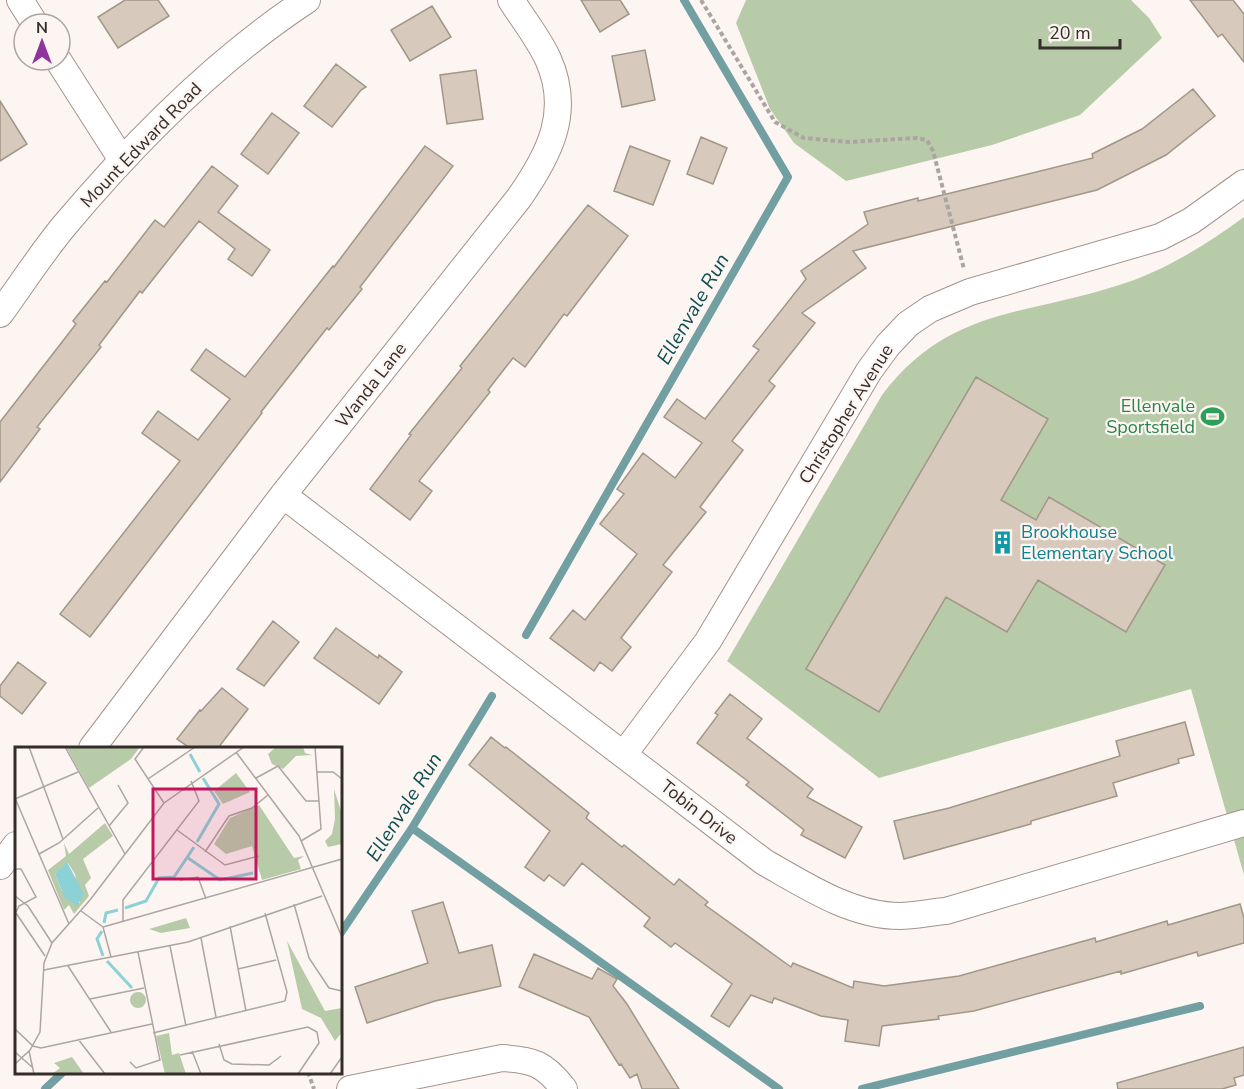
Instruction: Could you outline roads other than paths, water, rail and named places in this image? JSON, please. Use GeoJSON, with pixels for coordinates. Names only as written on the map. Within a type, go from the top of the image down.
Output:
{"type":"FeatureCollection","features":[{"type":"Feature","properties":{"kind":"street","name":"Mount Edward Road"},"geometry":{"type":"LineString","coordinates":[[0,314],[63,227],[122,160],[209,75],[281,17],[307,0]]}},
{"type":"Feature","properties":{"kind":"street","name":"Wanda Lane"},"geometry":{"type":"LineString","coordinates":[[98,747],[283,495],[519,198],[537,172],[552,143],[558,116],[557,85],[548,58],[511,0]]}},
{"type":"Feature","properties":{"kind":"street"},"geometry":{"type":"LineString","coordinates":[[66,72],[122,160]]}},
{"type":"Feature","properties":{"kind":"street","name":"Christopher Avenue"},"geometry":{"type":"LineString","coordinates":[[624,754],[708,641],[869,371],[888,345],[908,324],[930,309],[970,292],[1160,237],[1191,221],[1244,183]]}},
{"type":"Feature","properties":{"kind":"street","name":"Tobin Drive"},"geometry":{"type":"LineString","coordinates":[[283,495],[764,862],[815,891],[862,911],[900,916],[946,911],[1244,823]]}},
{"type":"Feature","properties":{"kind":"street"},"geometry":{"type":"LineString","coordinates":[[0,866],[15,846]]}},
{"type":"Feature","properties":{"kind":"street"},"geometry":{"type":"LineString","coordinates":[[350,1089],[502,1058],[527,1059],[541,1066],[564,1089]]}},
{"type":"Feature","properties":{"kind":"waterway","name":"Ellenvale Run"},"geometry":{"type":"LineString","coordinates":[[526,635],[788,177],[684,0]]}},
{"type":"Feature","properties":{"kind":"waterway","name":"Ellenvale Run"},"geometry":{"type":"LineString","coordinates":[[342,931],[412,828],[492,696]]}},
{"type":"Feature","properties":{"kind":"waterway"},"geometry":{"type":"LineString","coordinates":[[412,828],[779,1089]]}},
{"type":"Feature","properties":{"kind":"waterway"},"geometry":{"type":"LineString","coordinates":[[862,1089],[1200,1006]]}},
{"type":"Feature","properties":{"kind":"waterway","name":"Ellenvale Run"},"geometry":{"type":"LineString","coordinates":[[45,1089],[61,1074]]}},
{"type":"Feature","properties":{"kind":"place","name":"Ellenvale Sportsfield"},"geometry":{"type":"Point","coordinates":[1213,416]}},
{"type":"Feature","properties":{"kind":"place","name":"Brookhouse Elementary School"},"geometry":{"type":"Point","coordinates":[1003,542]}}]}
